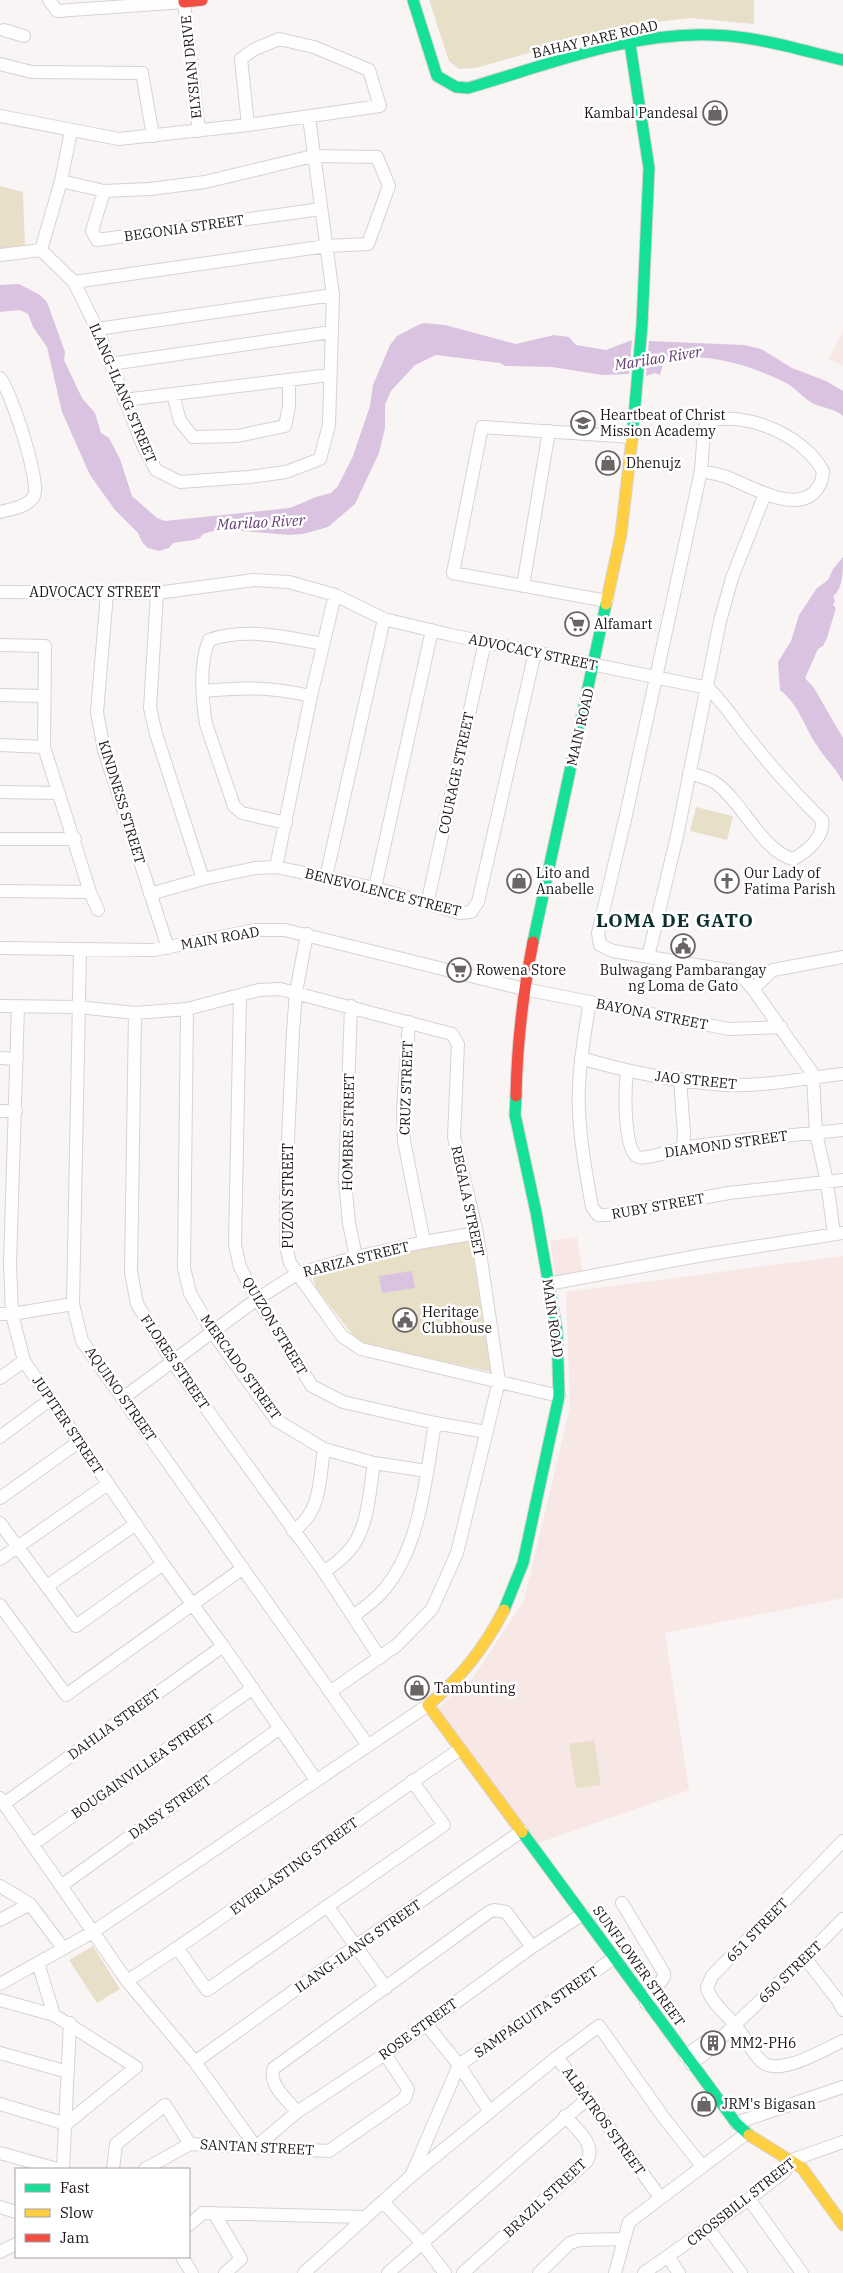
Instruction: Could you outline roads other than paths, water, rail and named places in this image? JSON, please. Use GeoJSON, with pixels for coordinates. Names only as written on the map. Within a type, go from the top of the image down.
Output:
{"type":"FeatureCollection","features":[{"type":"Feature","properties":{"kind":"main road"},"geometry":{"type":"LineString","coordinates":[[184,1],[202,0]]}},
{"type":"Feature","properties":{"kind":"main road","name":"BAHAY PARE ROAD"},"geometry":{"type":"LineString","coordinates":[[413,0],[437,76],[456,87],[468,88],[630,44],[676,36],[712,35],[774,44],[843,60]]}},
{"type":"Feature","properties":{"kind":"main road","name":"MAIN ROAD"},"geometry":{"type":"LineString","coordinates":[[428,1705],[445,1691],[478,1653],[491,1636],[509,1601],[522,1563],[559,1396],[559,1353],[548,1284],[536,1212],[514,1115],[517,1047],[524,989],[537,920],[621,534],[636,405],[642,325],[649,168],[630,44]]}},
{"type":"Feature","properties":{"kind":"main road","name":"SUNFLOWER STREET"},"geometry":{"type":"LineString","coordinates":[[428,1705],[583,1914],[688,2060],[736,2122],[747,2133],[802,2168],[843,2225]]}},
{"type":"Feature","properties":{"kind":"street"},"geometry":{"type":"LineString","coordinates":[[49,0],[58,11],[114,4],[184,1]]}},
{"type":"Feature","properties":{"kind":"street","name":"ELYSIAN DRIVE"},"geometry":{"type":"LineString","coordinates":[[184,1],[198,132]]}},
{"type":"Feature","properties":{"kind":"street"},"geometry":{"type":"LineString","coordinates":[[1,27],[24,36]]}},
{"type":"Feature","properties":{"kind":"street"},"geometry":{"type":"LineString","coordinates":[[0,116],[119,139],[248,126],[380,106],[369,70],[314,47],[279,39],[253,50],[241,59],[248,126]]}},
{"type":"Feature","properties":{"kind":"street"},"geometry":{"type":"LineString","coordinates":[[0,64],[32,72],[142,73],[153,136]]}},
{"type":"Feature","properties":{"kind":"street","name":"ILANG-ILANG STREET"},"geometry":{"type":"LineString","coordinates":[[41,250],[74,282],[97,329],[144,448],[156,470],[180,482],[249,477],[286,472],[320,459],[328,425],[333,295],[309,117]]}},
{"type":"Feature","properties":{"kind":"street"},"geometry":{"type":"LineString","coordinates":[[0,255],[41,250],[61,181],[71,131]]}},
{"type":"Feature","properties":{"kind":"street"},"geometry":{"type":"LineString","coordinates":[[61,181],[104,191],[150,189],[205,182],[313,156],[377,157],[389,186],[368,244],[327,246],[74,282]]}},
{"type":"Feature","properties":{"kind":"street","name":"BEGONIA STREET"},"geometry":{"type":"LineString","coordinates":[[104,191],[92,231],[97,240],[321,209]]}},
{"type":"Feature","properties":{"kind":"street"},"geometry":{"type":"LineString","coordinates":[[97,329],[333,295]]}},
{"type":"Feature","properties":{"kind":"street"},"geometry":{"type":"LineString","coordinates":[[110,364],[331,332]]}},
{"type":"Feature","properties":{"kind":"street"},"geometry":{"type":"LineString","coordinates":[[124,400],[329,375]]}},
{"type":"Feature","properties":{"kind":"street"},"geometry":{"type":"LineString","coordinates":[[0,378],[13,403],[21,426],[36,495],[29,503],[0,512]]}},
{"type":"Feature","properties":{"kind":"street"},"geometry":{"type":"LineString","coordinates":[[173,394],[180,421],[193,438],[238,436],[285,426],[289,407],[289,380]]}},
{"type":"Feature","properties":{"kind":"street"},"geometry":{"type":"LineString","coordinates":[[548,1284],[703,1255],[838,1234],[816,1133],[813,1077],[781,1027],[753,989],[738,972],[613,951],[600,945],[598,933],[626,815],[700,471],[704,429],[708,421],[718,418],[743,418],[762,423],[816,458],[823,471],[819,487],[805,498],[784,500],[765,494],[727,477],[700,471]]}},
{"type":"Feature","properties":{"kind":"street"},"geometry":{"type":"LineString","coordinates":[[607,601],[453,573],[482,427],[632,437]]}},
{"type":"Feature","properties":{"kind":"street"},"geometry":{"type":"LineString","coordinates":[[523,586],[549,431]]}},
{"type":"Feature","properties":{"kind":"street"},"geometry":{"type":"LineString","coordinates":[[648,957],[677,836],[720,621],[732,578],[765,494]]}},
{"type":"Feature","properties":{"kind":"street","name":"ADVOCACY STREET"},"geometry":{"type":"LineString","coordinates":[[0,592],[157,593],[254,580],[289,582],[335,595],[384,619],[708,688]]}},
{"type":"Feature","properties":{"kind":"street"},"geometry":{"type":"LineString","coordinates":[[157,593],[150,708],[156,734],[203,879]]}},
{"type":"Feature","properties":{"kind":"street","name":"KINDNESS STREET"},"geometry":{"type":"LineString","coordinates":[[108,594],[97,712],[104,750],[168,948]]}},
{"type":"Feature","properties":{"kind":"street"},"geometry":{"type":"LineString","coordinates":[[276,867],[311,696],[335,595]]}},
{"type":"Feature","properties":{"kind":"street"},"geometry":{"type":"LineString","coordinates":[[326,877],[384,619]]}},
{"type":"Feature","properties":{"kind":"street"},"geometry":{"type":"LineString","coordinates":[[375,888],[432,630]]}},
{"type":"Feature","properties":{"kind":"street"},"geometry":{"type":"LineString","coordinates":[[286,823],[242,813],[234,806],[206,724],[203,691],[204,651],[209,640],[220,636],[245,634],[287,637],[323,644]]}},
{"type":"Feature","properties":{"kind":"street","name":"COURAGE STREET"},"geometry":{"type":"LineString","coordinates":[[427,904],[485,642]]}},
{"type":"Feature","properties":{"kind":"street"},"geometry":{"type":"LineString","coordinates":[[0,645],[45,646],[43,696],[44,747],[75,839],[90,892],[98,910]]}},
{"type":"Feature","properties":{"kind":"street","name":"BENEVOLENCE STREET"},"geometry":{"type":"LineString","coordinates":[[150,894],[203,879],[255,868],[276,867],[375,888],[460,913],[472,912],[478,902],[535,652]]}},
{"type":"Feature","properties":{"kind":"street"},"geometry":{"type":"LineString","coordinates":[[203,691],[243,687],[277,689],[311,696]]}},
{"type":"Feature","properties":{"kind":"street"},"geometry":{"type":"LineString","coordinates":[[689,772],[718,784],[752,825],[784,857],[793,859],[801,855],[820,835],[823,828],[822,820],[786,783],[751,741],[721,700],[708,688]]}},
{"type":"Feature","properties":{"kind":"street"},"geometry":{"type":"LineString","coordinates":[[0,695],[43,696]]}},
{"type":"Feature","properties":{"kind":"street"},"geometry":{"type":"LineString","coordinates":[[0,745],[44,747]]}},
{"type":"Feature","properties":{"kind":"street"},"geometry":{"type":"LineString","coordinates":[[0,792],[59,793]]}},
{"type":"Feature","properties":{"kind":"street"},"geometry":{"type":"LineString","coordinates":[[0,839],[75,839]]}},
{"type":"Feature","properties":{"kind":"street"},"geometry":{"type":"LineString","coordinates":[[0,891],[90,892]]}},
{"type":"Feature","properties":{"kind":"street","name":"MAIN ROAD"},"geometry":{"type":"LineString","coordinates":[[0,948],[154,950],[255,930],[285,930],[524,989]]}},
{"type":"Feature","properties":{"kind":"street","name":"PUZON STREET"},"geometry":{"type":"LineString","coordinates":[[307,934],[296,992],[286,1184],[286,1246],[290,1263],[342,1336],[362,1349],[559,1396]]}},
{"type":"Feature","properties":{"kind":"street","name":"AQUINO STREET"},"geometry":{"type":"LineString","coordinates":[[80,950],[72,1304],[82,1341],[367,1744]]}},
{"type":"Feature","properties":{"kind":"street"},"geometry":{"type":"LineString","coordinates":[[753,989],[773,970],[843,957]]}},
{"type":"Feature","properties":{"kind":"street","name":"REGALA STREET"},"geometry":{"type":"LineString","coordinates":[[0,1006],[78,1007],[135,1013],[187,1009],[259,990],[280,989],[351,1006],[452,1034],[458,1044],[454,1137],[477,1233],[499,1381],[457,1553],[432,1610],[398,1645],[330,1692]]}},
{"type":"Feature","properties":{"kind":"street","name":"BAYONA STREET"},"geometry":{"type":"LineString","coordinates":[[524,989],[729,1029],[781,1027]]}},
{"type":"Feature","properties":{"kind":"street","name":"QUIZON STREET"},"geometry":{"type":"LineString","coordinates":[[240,995],[235,1245],[240,1267],[258,1300],[312,1386],[343,1402],[435,1423],[486,1432]]}},
{"type":"Feature","properties":{"kind":"street","name":"RUBY STREET"},"geometry":{"type":"LineString","coordinates":[[590,1002],[580,1058],[578,1088],[582,1148],[592,1207],[598,1214],[608,1215],[729,1193],[843,1180]]}},
{"type":"Feature","properties":{"kind":"street","name":"JUPITER STREET"},"geometry":{"type":"LineString","coordinates":[[18,1006],[16,1111],[6,1164],[5,1263],[6,1314],[24,1361],[163,1564],[193,1603],[316,1780]]}},
{"type":"Feature","properties":{"kind":"street","name":"HOMBRE STREET"},"geometry":{"type":"LineString","coordinates":[[351,1006],[345,1181],[349,1223],[356,1257]]}},
{"type":"Feature","properties":{"kind":"street","name":"MERCADO STREET"},"geometry":{"type":"LineString","coordinates":[[187,1009],[184,1268],[190,1293],[213,1333],[276,1420],[324,1449],[374,1462],[427,1471]]}},
{"type":"Feature","properties":{"kind":"street","name":"FLORES STREET"},"geometry":{"type":"LineString","coordinates":[[135,1013],[131,1272],[137,1304],[172,1361],[324,1572],[380,1658]]}},
{"type":"Feature","properties":{"kind":"street","name":"CRUZ STREET"},"geometry":{"type":"LineString","coordinates":[[409,1022],[403,1110],[404,1142],[424,1242]]}},
{"type":"Feature","properties":{"kind":"street"},"geometry":{"type":"LineString","coordinates":[[0,1058],[17,1059]]}},
{"type":"Feature","properties":{"kind":"street","name":"JAO STREET"},"geometry":{"type":"LineString","coordinates":[[580,1058],[627,1072],[733,1085],[843,1074]]}},
{"type":"Feature","properties":{"kind":"street","name":"DIAMOND STREET"},"geometry":{"type":"LineString","coordinates":[[627,1072],[628,1140],[631,1151],[638,1157],[645,1158],[683,1148],[843,1130]]}},
{"type":"Feature","properties":{"kind":"street"},"geometry":{"type":"LineString","coordinates":[[680,1079],[684,1133],[683,1148]]}},
{"type":"Feature","properties":{"kind":"street"},"geometry":{"type":"LineString","coordinates":[[0,1111],[16,1111]]}},
{"type":"Feature","properties":{"kind":"street","name":"RARIZA STREET"},"geometry":{"type":"LineString","coordinates":[[123,1398],[172,1361],[297,1274],[356,1257],[477,1233]]}},
{"type":"Feature","properties":{"kind":"street"},"geometry":{"type":"LineString","coordinates":[[6,1314],[72,1304]]}},
{"type":"Feature","properties":{"kind":"street"},"geometry":{"type":"LineString","coordinates":[[0,1378],[24,1361]]}},
{"type":"Feature","properties":{"kind":"street"},"geometry":{"type":"LineString","coordinates":[[0,1437],[50,1399]]}},
{"type":"Feature","properties":{"kind":"street"},"geometry":{"type":"LineString","coordinates":[[353,1616],[382,1592],[401,1566],[412,1538],[427,1471],[435,1423]]}},
{"type":"Feature","properties":{"kind":"street"},"geometry":{"type":"LineString","coordinates":[[0,1498],[80,1441]]}},
{"type":"Feature","properties":{"kind":"street"},"geometry":{"type":"LineString","coordinates":[[293,1531],[303,1524],[314,1509],[324,1449]]}},
{"type":"Feature","properties":{"kind":"street"},"geometry":{"type":"LineString","coordinates":[[324,1572],[344,1556],[357,1539],[365,1514],[374,1462]]}},
{"type":"Feature","properties":{"kind":"street"},"geometry":{"type":"LineString","coordinates":[[0,1559],[108,1484]]}},
{"type":"Feature","properties":{"kind":"street"},"geometry":{"type":"LineString","coordinates":[[0,1523],[76,1626],[163,1564]]}},
{"type":"Feature","properties":{"kind":"street"},"geometry":{"type":"LineString","coordinates":[[47,1586],[136,1524]]}},
{"type":"Feature","properties":{"kind":"street"},"geometry":{"type":"LineString","coordinates":[[0,1606],[66,1695],[243,1568]]}},
{"type":"Feature","properties":{"kind":"street","name":"DAHLIA STREET"},"geometry":{"type":"LineString","coordinates":[[2,1801],[223,1646]]}},
{"type":"Feature","properties":{"kind":"street","name":"BOUGAINVILLEA STREET"},"geometry":{"type":"LineString","coordinates":[[33,1844],[253,1688]]}},
{"type":"Feature","properties":{"kind":"street"},"geometry":{"type":"LineString","coordinates":[[0,1984],[93,1932],[367,1744],[428,1705]]}},
{"type":"Feature","properties":{"kind":"street","name":"DAISY STREET"},"geometry":{"type":"LineString","coordinates":[[61,1886],[280,1728]]}},
{"type":"Feature","properties":{"kind":"street","name":"EVERLASTING STREET"},"geometry":{"type":"LineString","coordinates":[[127,1981],[178,1949],[412,1781],[460,1750]]}},
{"type":"Feature","properties":{"kind":"street"},"geometry":{"type":"LineString","coordinates":[[178,1949],[207,1990],[444,1825],[412,1781]]}},
{"type":"Feature","properties":{"kind":"street"},"geometry":{"type":"LineString","coordinates":[[2,1801],[127,1981],[195,2062],[256,2147]]}},
{"type":"Feature","properties":{"kind":"street","name":"ILANG-ILANG STREET"},"geometry":{"type":"LineString","coordinates":[[195,2062],[356,1946],[522,1831]]}},
{"type":"Feature","properties":{"kind":"street","name":"651 STREET"},"geometry":{"type":"LineString","coordinates":[[843,1841],[709,1981],[708,1993],[735,2025],[760,2060],[772,2068],[786,2066],[843,2040]]}},
{"type":"Feature","properties":{"kind":"street"},"geometry":{"type":"LineString","coordinates":[[1,1885],[30,1904],[63,1948]]}},
{"type":"Feature","properties":{"kind":"street"},"geometry":{"type":"LineString","coordinates":[[622,1903],[664,1973],[664,1977],[646,2003]]}},
{"type":"Feature","properties":{"kind":"street"},"geometry":{"type":"LineString","coordinates":[[0,1920],[30,1904]]}},
{"type":"Feature","properties":{"kind":"street"},"geometry":{"type":"LineString","coordinates":[[327,1906],[386,1988]]}},
{"type":"Feature","properties":{"kind":"street"},"geometry":{"type":"LineString","coordinates":[[297,2112],[274,2084],[272,2073],[274,2068],[494,1910],[506,1912],[532,1947]]}},
{"type":"Feature","properties":{"kind":"street","name":"ROSE STREET"},"geometry":{"type":"LineString","coordinates":[[256,2147],[297,2112],[385,2054],[532,1947],[583,1914]]}},
{"type":"Feature","properties":{"kind":"street","name":"650 STREET"},"geometry":{"type":"LineString","coordinates":[[688,2060],[715,2046],[843,1919]]}},
{"type":"Feature","properties":{"kind":"street","name":"SAMPAGUITA STREET"},"geometry":{"type":"LineString","coordinates":[[459,2065],[614,1958]]}},
{"type":"Feature","properties":{"kind":"street"},"geometry":{"type":"LineString","coordinates":[[805,1958],[841,2001]]}},
{"type":"Feature","properties":{"kind":"street"},"geometry":{"type":"LineString","coordinates":[[38,1963],[54,2015]]}},
{"type":"Feature","properties":{"kind":"street"},"geometry":{"type":"LineString","coordinates":[[0,2000],[54,2015],[70,2023],[136,2067],[66,2124]]}},
{"type":"Feature","properties":{"kind":"street"},"geometry":{"type":"LineString","coordinates":[[63,2168],[70,2023]]}},
{"type":"Feature","properties":{"kind":"street"},"geometry":{"type":"LineString","coordinates":[[426,2024],[459,2065],[490,2112]]}},
{"type":"Feature","properties":{"kind":"street","name":"ALBATROS STREET"},"geometry":{"type":"LineString","coordinates":[[660,2197],[557,2057],[599,2026],[664,2118],[702,2166]]}},
{"type":"Feature","properties":{"kind":"street"},"geometry":{"type":"LineString","coordinates":[[0,2053],[68,2072]]}},
{"type":"Feature","properties":{"kind":"street","name":"SANTAN STREET"},"geometry":{"type":"LineString","coordinates":[[190,2144],[329,2151],[405,2098],[408,2089],[385,2054]]}},
{"type":"Feature","properties":{"kind":"street"},"geometry":{"type":"LineString","coordinates":[[304,2273],[364,2218],[384,2203],[411,2176],[557,2057]]}},
{"type":"Feature","properties":{"kind":"street"},"geometry":{"type":"LineString","coordinates":[[411,2176],[459,2065]]}},
{"type":"Feature","properties":{"kind":"street"},"geometry":{"type":"LineString","coordinates":[[736,2122],[843,2087]]}},
{"type":"Feature","properties":{"kind":"street"},"geometry":{"type":"LineString","coordinates":[[388,2273],[565,2116],[587,2099]]}},
{"type":"Feature","properties":{"kind":"street"},"geometry":{"type":"LineString","coordinates":[[0,2104],[66,2124]]}},
{"type":"Feature","properties":{"kind":"street"},"geometry":{"type":"LineString","coordinates":[[112,2168],[116,2144],[165,2105],[190,2144],[147,2168]]}},
{"type":"Feature","properties":{"kind":"street","name":"BRAZIL STREET"},"geometry":{"type":"LineString","coordinates":[[463,2273],[587,2161],[591,2151],[589,2145],[565,2116]]}},
{"type":"Feature","properties":{"kind":"street"},"geometry":{"type":"LineString","coordinates":[[616,2273],[623,2239],[629,2222],[747,2133]]}},
{"type":"Feature","properties":{"kind":"street","name":"CROSSBILL STREET"},"geometry":{"type":"LineString","coordinates":[[644,2273],[749,2199],[784,2172],[792,2160],[843,2142]]}},
{"type":"Feature","properties":{"kind":"street"},"geometry":{"type":"LineString","coordinates":[[0,2153],[53,2168]]}},
{"type":"Feature","properties":{"kind":"street"},"geometry":{"type":"LineString","coordinates":[[749,2199],[802,2273]]}},
{"type":"Feature","properties":{"kind":"street"},"geometry":{"type":"LineString","coordinates":[[384,2203],[422,2243],[445,2273]]}},
{"type":"Feature","properties":{"kind":"street"},"geometry":{"type":"LineString","coordinates":[[0,2207],[15,2212]]}},
{"type":"Feature","properties":{"kind":"street"},"geometry":{"type":"LineString","coordinates":[[190,2224],[203,2213],[364,2218]]}},
{"type":"Feature","properties":{"kind":"street"},"geometry":{"type":"LineString","coordinates":[[214,2213],[241,2260],[225,2273]]}},
{"type":"Feature","properties":{"kind":"street"},"geometry":{"type":"LineString","coordinates":[[709,2229],[741,2273]]}},
{"type":"Feature","properties":{"kind":"street"},"geometry":{"type":"LineString","coordinates":[[539,2273],[570,2244],[579,2240],[623,2239]]}},
{"type":"Feature","properties":{"kind":"street"},"geometry":{"type":"LineString","coordinates":[[0,2252],[15,2244]]}},
{"type":"Feature","properties":{"kind":"street"},"geometry":{"type":"LineString","coordinates":[[668,2257],[679,2273]]}},
{"type":"Feature","properties":{"kind":"street"},"geometry":{"type":"LineString","coordinates":[[183,2258],[192,2273]]}},
{"type":"Feature","properties":{"kind":"water","name":"Marilao River"},"geometry":{"type":"Polygon","coordinates":[[[19,284],[40,295],[47,302],[65,352],[64,360],[82,398],[95,413],[101,433],[109,438],[120,459],[132,496],[157,518],[165,521],[290,508],[331,493],[338,486],[353,456],[370,406],[373,385],[390,345],[397,336],[423,323],[445,325],[516,344],[554,335],[569,337],[576,345],[606,350],[632,340],[629,374],[602,375],[552,367],[505,366],[500,363],[436,355],[415,365],[391,391],[385,405],[385,428],[379,453],[355,504],[328,527],[303,534],[289,535],[220,529],[203,534],[200,538],[194,540],[173,543],[169,548],[159,551],[148,548],[142,542],[138,533],[115,510],[90,475],[62,412],[47,347],[33,327],[28,314],[20,310],[0,312],[0,285],[19,284]]]}},
{"type":"Feature","properties":{"kind":"water","name":"Marilao River"},"geometry":{"type":"Polygon","coordinates":[[[649,341],[744,345],[761,349],[792,368],[826,381],[843,391],[843,416],[836,411],[812,403],[779,379],[730,362],[696,358],[663,364],[660,375],[655,373],[646,376],[649,341]]]}},
{"type":"Feature","properties":{"kind":"water"},"geometry":{"type":"Polygon","coordinates":[[[843,557],[842,580],[839,589],[833,596],[835,601],[833,605],[836,608],[827,638],[823,646],[818,649],[805,678],[814,688],[843,738],[843,782],[821,752],[792,703],[780,690],[778,662],[791,641],[799,615],[817,588],[828,580],[833,569],[843,557]]]}},
{"type":"Feature","properties":{"kind":"water"},"geometry":{"type":"Polygon","coordinates":[[[412,1271],[415,1288],[382,1293],[379,1276],[412,1271]]]}},
{"type":"Feature","properties":{"kind":"place","name":"Kambal Pandesal"},"geometry":{"type":"Point","coordinates":[715,113]}},
{"type":"Feature","properties":{"kind":"place","name":"Heartbeat of Christ Mission Academy"},"geometry":{"type":"Point","coordinates":[583,423]}},
{"type":"Feature","properties":{"kind":"place","name":"Dhenujz"},"geometry":{"type":"Point","coordinates":[608,463]}},
{"type":"Feature","properties":{"kind":"place","name":"Alfamart"},"geometry":{"type":"Point","coordinates":[577,624]}},
{"type":"Feature","properties":{"kind":"place","name":"Lito and Anabelle"},"geometry":{"type":"Point","coordinates":[519,881]}},
{"type":"Feature","properties":{"kind":"place","name":"Our Lady of Fatima Parish"},"geometry":{"type":"Point","coordinates":[727,881]}},
{"type":"Feature","properties":{"kind":"place","name":"Bulwagang Pambarangay ng Loma de Gato"},"geometry":{"type":"Point","coordinates":[683,946]}},
{"type":"Feature","properties":{"kind":"place","name":"Rowena Store"},"geometry":{"type":"Point","coordinates":[459,970]}},
{"type":"Feature","properties":{"kind":"place","name":"Heritage Clubhouse"},"geometry":{"type":"Point","coordinates":[405,1320]}},
{"type":"Feature","properties":{"kind":"place","name":"Tambunting"},"geometry":{"type":"Point","coordinates":[417,1688]}},
{"type":"Feature","properties":{"kind":"place","name":"MM2-PH6"},"geometry":{"type":"Point","coordinates":[713,2043]}},
{"type":"Feature","properties":{"kind":"place","name":"JRM's Bigasan"},"geometry":{"type":"Point","coordinates":[704,2104]}},
{"type":"Feature","properties":{"kind":"district","name":"LOMA DE GATO"},"geometry":{"type":"Point","coordinates":[675,920]}}]}
